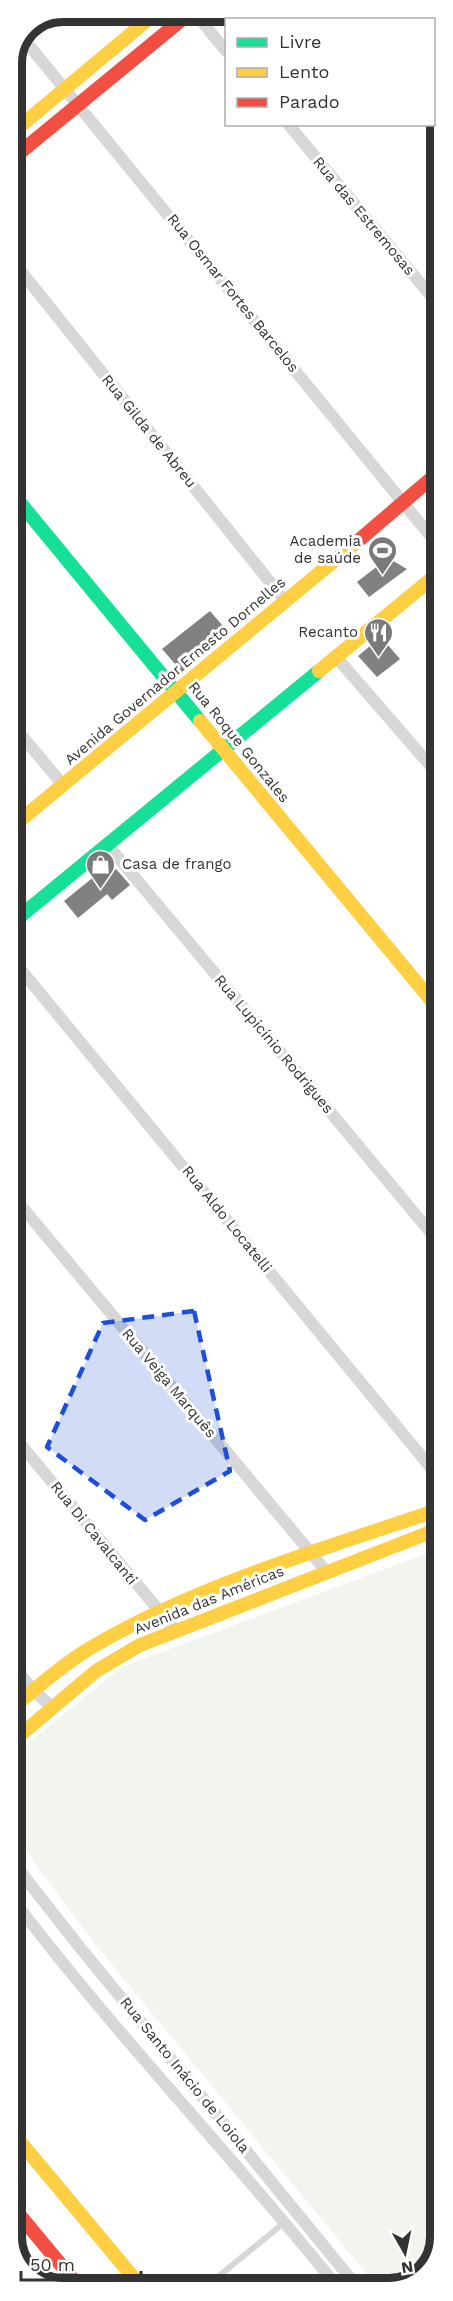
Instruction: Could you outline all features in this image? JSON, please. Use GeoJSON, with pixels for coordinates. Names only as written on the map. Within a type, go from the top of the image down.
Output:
{"type":"FeatureCollection","features":[{"type":"Feature","properties":{"kind":"street"},"geometry":{"type":"LineString","coordinates":[[22,125],[145,22]]}},
{"type":"Feature","properties":{"kind":"street"},"geometry":{"type":"LineString","coordinates":[[22,151],[180,22]]}},
{"type":"Feature","properties":{"kind":"street"},"geometry":{"type":"LineString","coordinates":[[202,22],[225,50]]}},
{"type":"Feature","properties":{"kind":"street","name":"Rua Osmar Fortes Barcelos"},"geometry":{"type":"LineString","coordinates":[[28,44],[430,535]]}},
{"type":"Feature","properties":{"kind":"street","name":"Rua das Estremosas"},"geometry":{"type":"LineString","coordinates":[[290,126],[430,295]]}},
{"type":"Feature","properties":{"kind":"street","name":"Rua Gilda de Abreu"},"geometry":{"type":"LineString","coordinates":[[22,273],[286,602]]}},
{"type":"Feature","properties":{"kind":"street","name":"Avenida Governador Ernesto Dornelles"},"geometry":{"type":"LineString","coordinates":[[22,818],[286,602],[430,479]]}},
{"type":"Feature","properties":{"kind":"street","name":"Rua Roque Gonzales"},"geometry":{"type":"LineString","coordinates":[[22,505],[430,999]]}},
{"type":"Feature","properties":{"kind":"street"},"geometry":{"type":"LineString","coordinates":[[22,914],[222,748],[337,658],[430,580]]}},
{"type":"Feature","properties":{"kind":"street"},"geometry":{"type":"LineString","coordinates":[[337,658],[430,765]]}},
{"type":"Feature","properties":{"kind":"street"},"geometry":{"type":"LineString","coordinates":[[22,736],[63,785]]}},
{"type":"Feature","properties":{"kind":"street","name":"Rua Lupicínio Rodrigues"},"geometry":{"type":"LineString","coordinates":[[107,844],[430,1232]]}},
{"type":"Feature","properties":{"kind":"street","name":"Rua Aldo Locatelli"},"geometry":{"type":"LineString","coordinates":[[22,972],[430,1467]]}},
{"type":"Feature","properties":{"kind":"street","name":"Rua Veiga Marquês"},"geometry":{"type":"LineString","coordinates":[[23,1208],[326,1571]]}},
{"type":"Feature","properties":{"kind":"street","name":"Rua Di Cavalcanti"},"geometry":{"type":"LineString","coordinates":[[23,1447],[176,1631]]}},
{"type":"Feature","properties":{"kind":"street","name":"Avenida das Américas"},"geometry":{"type":"LineString","coordinates":[[23,1700],[90,1649],[159,1612],[311,1553],[430,1513]]}},
{"type":"Feature","properties":{"kind":"street","name":"Avenida das Américas"},"geometry":{"type":"LineString","coordinates":[[23,1733],[96,1671],[140,1646],[326,1571],[430,1532]]}},
{"type":"Feature","properties":{"kind":"street"},"geometry":{"type":"LineString","coordinates":[[23,1677],[53,1708]]}},
{"type":"Feature","properties":{"kind":"street","name":"Rua Santo Inácio de Loiola"},"geometry":{"type":"LineString","coordinates":[[23,1875],[350,2278]]}},
{"type":"Feature","properties":{"kind":"street","name":"Rua Santo Inácio de Loiola"},"geometry":{"type":"LineString","coordinates":[[23,1912],[57,1957],[286,2222],[330,2278]]}},
{"type":"Feature","properties":{"kind":"street"},"geometry":{"type":"LineString","coordinates":[[23,2145],[134,2278]]}},
{"type":"Feature","properties":{"kind":"street"},"geometry":{"type":"LineString","coordinates":[[23,2219],[72,2278]]}},
{"type":"Feature","properties":{"kind":"lane"},"geometry":{"type":"LineString","coordinates":[[217,2278],[286,2222]]}},
{"type":"Feature","properties":{"kind":"highlighted area"},"geometry":{"type":"Polygon","coordinates":[[[194,1311],[230,1471],[145,1520],[47,1447],[103,1323],[194,1311]]]}},
{"type":"Feature","properties":{"kind":"shaded area"},"geometry":{"type":"Polygon","coordinates":[[[430,1552],[430,2243],[425,2258],[415,2270],[408,2274],[395,2278],[370,2278],[91,1939],[23,1847],[23,1747],[122,1667],[430,1552]]]}},
{"type":"Feature","properties":{"kind":"building","name":"Academia de saúde"},"geometry":{"type":"Polygon","coordinates":[[[388,558],[407,569],[369,597],[357,582],[388,558]]]}},
{"type":"Feature","properties":{"kind":"building"},"geometry":{"type":"Polygon","coordinates":[[[210,611],[229,633],[182,672],[162,649],[210,611]]]}},
{"type":"Feature","properties":{"kind":"building","name":"Recanto"},"geometry":{"type":"Polygon","coordinates":[[[381,637],[400,659],[377,677],[358,656],[381,637]]]}},
{"type":"Feature","properties":{"kind":"building","name":"Casa de frango"},"geometry":{"type":"Polygon","coordinates":[[[116,869],[130,885],[112,900],[107,894],[78,918],[64,901],[101,871],[107,877],[116,869]]]}},
{"type":"Feature","properties":{"kind":"traffic: fast"},"geometry":{"type":"LineString","coordinates":[[22,505],[200,721]]}},
{"type":"Feature","properties":{"kind":"traffic: fast"},"geometry":{"type":"LineString","coordinates":[[22,914],[319,671]]}},
{"type":"Feature","properties":{"kind":"traffic: slow"},"geometry":{"type":"LineString","coordinates":[[22,125],[145,22]]}},
{"type":"Feature","properties":{"kind":"traffic: slow"},"geometry":{"type":"LineString","coordinates":[[22,818],[358,541]]}},
{"type":"Feature","properties":{"kind":"traffic: slow"},"geometry":{"type":"LineString","coordinates":[[319,671],[430,580]]}},
{"type":"Feature","properties":{"kind":"traffic: slow"},"geometry":{"type":"LineString","coordinates":[[200,721],[430,999]]}},
{"type":"Feature","properties":{"kind":"traffic: slow"},"geometry":{"type":"LineString","coordinates":[[23,1699],[92,1647],[176,1604],[263,1569],[430,1513]]}},
{"type":"Feature","properties":{"kind":"traffic: slow"},"geometry":{"type":"LineString","coordinates":[[23,1733],[96,1671],[140,1645],[430,1532]]}},
{"type":"Feature","properties":{"kind":"traffic: slow"},"geometry":{"type":"LineString","coordinates":[[23,2145],[134,2278]]}},
{"type":"Feature","properties":{"kind":"traffic: jam"},"geometry":{"type":"LineString","coordinates":[[22,151],[178,22]]}},
{"type":"Feature","properties":{"kind":"traffic: jam"},"geometry":{"type":"LineString","coordinates":[[358,541],[430,479]]}},
{"type":"Feature","properties":{"kind":"traffic: jam"},"geometry":{"type":"LineString","coordinates":[[23,2219],[72,2278]]}},
{"type":"Feature","properties":{"kind":"place","name":"Academia de saúde"},"geometry":{"type":"Point","coordinates":[382,576]}},
{"type":"Feature","properties":{"kind":"place","name":"Recanto"},"geometry":{"type":"Point","coordinates":[379,658]}},
{"type":"Feature","properties":{"kind":"place","name":"Casa de frango"},"geometry":{"type":"Point","coordinates":[101,890]}}]}
